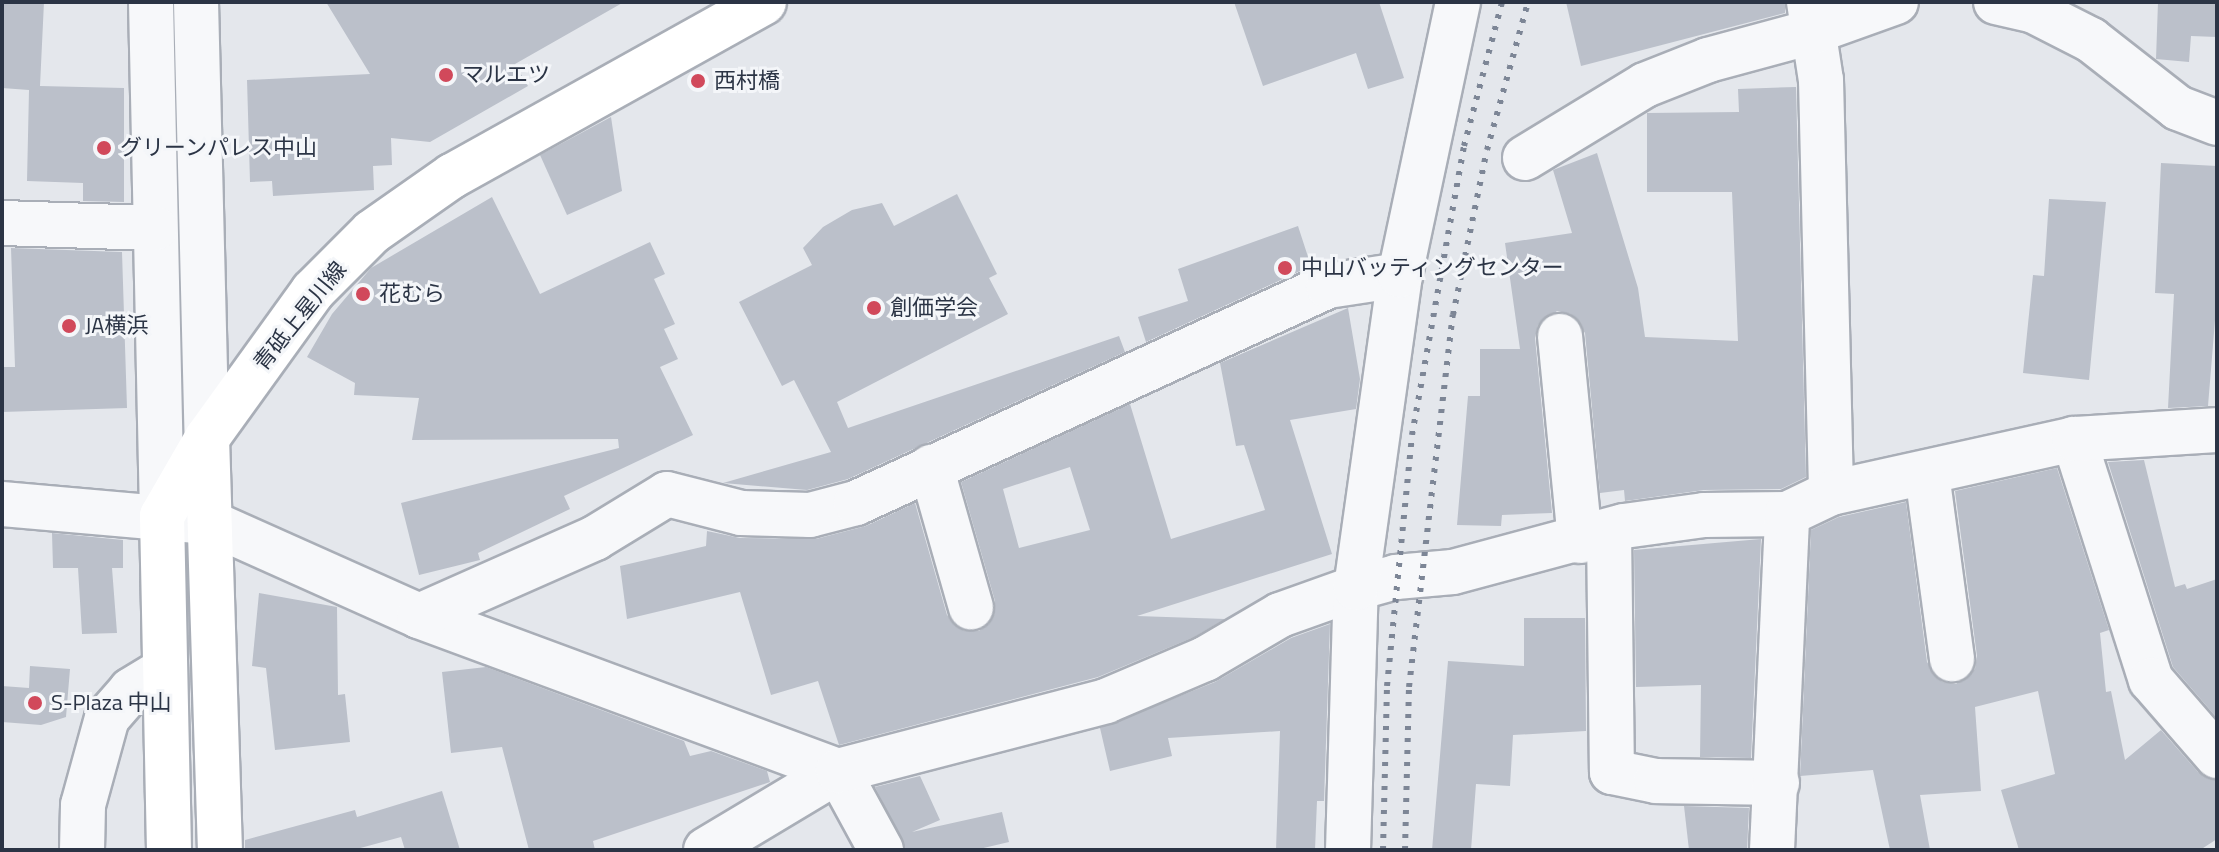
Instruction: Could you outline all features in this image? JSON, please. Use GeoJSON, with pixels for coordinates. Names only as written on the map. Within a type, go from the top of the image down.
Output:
{"type":"FeatureCollection","features":[{"type":"Feature","properties":{"kind":"main road","name":"青砥上星川線"},"geometry":{"type":"LineString","coordinates":[[162,516],[207,438],[313,291],[372,232],[465,169],[764,2]]}},
{"type":"Feature","properties":{"kind":"main road"},"geometry":{"type":"LineString","coordinates":[[207,438],[220,850]]}},
{"type":"Feature","properties":{"kind":"main road"},"geometry":{"type":"LineString","coordinates":[[162,516],[169,850]]}},
{"type":"Feature","properties":{"kind":"street"},"geometry":{"type":"LineString","coordinates":[[151,2],[162,516]]}},
{"type":"Feature","properties":{"kind":"street"},"geometry":{"type":"LineString","coordinates":[[196,2],[207,438]]}},
{"type":"Feature","properties":{"kind":"street"},"geometry":{"type":"LineString","coordinates":[[1348,850],[1356,588],[1400,275],[1458,2]]}},
{"type":"Feature","properties":{"kind":"street"},"geometry":{"type":"LineString","coordinates":[[1525,158],[1645,85],[1812,17],[1896,2]]}},
{"type":"Feature","properties":{"kind":"street"},"geometry":{"type":"LineString","coordinates":[[1996,2],[2032,10],[2091,40],[2178,108],[2217,123]]}},
{"type":"Feature","properties":{"kind":"street"},"geometry":{"type":"LineString","coordinates":[[1812,17],[1830,300],[1831,493]]}},
{"type":"Feature","properties":{"kind":"street"},"geometry":{"type":"LineString","coordinates":[[2,223],[155,228]]}},
{"type":"Feature","properties":{"kind":"street"},"geometry":{"type":"LineString","coordinates":[[419,616],[595,538],[667,494],[741,513],[810,515],[856,503],[1328,286],[1400,275]]}},
{"type":"Feature","properties":{"kind":"street"},"geometry":{"type":"LineString","coordinates":[[1560,336],[1594,536],[1612,772],[1656,781],[1777,783]]}},
{"type":"Feature","properties":{"kind":"street"},"geometry":{"type":"LineString","coordinates":[[706,850],[838,771],[1106,701],[1205,659],[1280,615],[1356,588],[1396,577],[1453,572],[1594,536],[1704,515],[1787,514],[1831,493],[2074,439],[2217,430]]}},
{"type":"Feature","properties":{"kind":"street"},"geometry":{"type":"LineString","coordinates":[[2074,439],[2151,680],[2217,756]]}},
{"type":"Feature","properties":{"kind":"street"},"geometry":{"type":"LineString","coordinates":[[931,467],[971,607]]}},
{"type":"Feature","properties":{"kind":"street"},"geometry":{"type":"LineString","coordinates":[[1927,474],[1952,659]]}},
{"type":"Feature","properties":{"kind":"street"},"geometry":{"type":"LineString","coordinates":[[2,504],[209,522],[419,616],[838,771],[881,850]]}},
{"type":"Feature","properties":{"kind":"street"},"geometry":{"type":"LineString","coordinates":[[1772,850],[1787,514]]}},
{"type":"Feature","properties":{"kind":"street"},"geometry":{"type":"LineString","coordinates":[[82,850],[83,805],[107,718],[131,690],[164,670]]}},
{"type":"Feature","properties":{"kind":"building"},"geometry":{"type":"Polygon","coordinates":[[[2,2],[44,2],[40,86],[124,88],[124,202],[83,201],[83,183],[27,181],[29,90],[2,88],[2,2]]]}},
{"type":"Feature","properties":{"kind":"building"},"geometry":{"type":"Polygon","coordinates":[[[326,2],[624,2],[515,64],[528,86],[430,142],[391,138],[392,165],[373,166],[374,190],[273,196],[272,181],[250,182],[247,80],[370,74],[326,2]]]}},
{"type":"Feature","properties":{"kind":"building"},"geometry":{"type":"Polygon","coordinates":[[[1234,2],[1379,2],[1404,78],[1368,89],[1356,53],[1263,86],[1234,2]]]}},
{"type":"Feature","properties":{"kind":"building"},"geometry":{"type":"Polygon","coordinates":[[[1566,2],[1785,2],[1785,13],[1581,66],[1566,2]]]}},
{"type":"Feature","properties":{"kind":"building"},"geometry":{"type":"Polygon","coordinates":[[[2158,2],[2217,2],[2217,37],[2191,36],[2189,62],[2156,59],[2158,2]]]}},
{"type":"Feature","properties":{"kind":"building"},"geometry":{"type":"Polygon","coordinates":[[[1796,87],[1806,477],[1781,489],[1704,490],[1625,501],[1624,490],[1600,493],[1585,333],[1571,314],[1557,311],[1538,325],[1535,338],[1552,513],[1502,515],[1501,526],[1457,525],[1468,396],[1480,396],[1480,349],[1520,349],[1505,243],[1572,233],[1553,170],[1597,153],[1638,288],[1645,337],[1738,341],[1732,192],[1647,192],[1647,113],[1739,112],[1738,89],[1796,87]]]}},
{"type":"Feature","properties":{"kind":"building"},"geometry":{"type":"Polygon","coordinates":[[[611,117],[622,191],[567,215],[540,155],[611,117]]]}},
{"type":"Feature","properties":{"kind":"building"},"geometry":{"type":"Polygon","coordinates":[[[2161,163],[2217,166],[2217,296],[2208,406],[2168,408],[2174,294],[2155,293],[2161,163]]]}},
{"type":"Feature","properties":{"kind":"building","name":"創価学会"},"geometry":{"type":"Polygon","coordinates":[[[957,194],[997,274],[989,278],[1008,314],[837,402],[848,428],[1119,336],[1125,352],[848,479],[807,490],[723,483],[831,452],[794,380],[782,386],[739,302],[812,265],[803,248],[823,227],[852,210],[882,203],[894,226],[957,194]]]}},
{"type":"Feature","properties":{"kind":"building"},"geometry":{"type":"Polygon","coordinates":[[[492,197],[540,294],[650,242],[665,274],[654,279],[675,324],[664,329],[678,359],[660,367],[693,435],[564,496],[570,509],[478,553],[480,560],[419,575],[401,503],[619,448],[618,439],[412,440],[419,398],[354,395],[355,383],[307,357],[332,314],[371,268],[492,197]]]}},
{"type":"Feature","properties":{"kind":"building"},"geometry":{"type":"Polygon","coordinates":[[[2049,199],[2106,202],[2089,380],[2023,373],[2033,275],[2044,276],[2049,199]]]}},
{"type":"Feature","properties":{"kind":"building"},"geometry":{"type":"Polygon","coordinates":[[[1298,226],[1311,266],[1146,342],[1138,317],[1188,301],[1178,269],[1298,226]]]}},
{"type":"Feature","properties":{"kind":"building","name":"JA横浜"},"geometry":{"type":"Polygon","coordinates":[[[11,248],[122,252],[127,408],[2,412],[2,367],[15,367],[11,248]]]}},
{"type":"Feature","properties":{"kind":"building"},"geometry":{"type":"Polygon","coordinates":[[[1348,308],[1360,379],[1356,409],[1290,420],[1332,554],[1137,616],[1225,619],[1194,637],[1098,677],[839,745],[818,681],[771,695],[740,592],[627,619],[620,566],[706,546],[707,531],[740,538],[816,539],[866,526],[915,503],[947,615],[964,631],[979,631],[989,624],[995,601],[961,482],[1130,404],[1171,539],[1265,510],[1244,445],[1236,446],[1220,363],[1348,308]],[[1070,467],[1003,489],[1019,548],[1090,530],[1070,467]]]}},
{"type":"Feature","properties":{"kind":"building"},"geometry":{"type":"Polygon","coordinates":[[[2144,460],[2175,587],[2185,584],[2187,589],[2217,579],[2217,718],[2173,667],[2108,462],[2144,460]]]}},
{"type":"Feature","properties":{"kind":"building"},"geometry":{"type":"Polygon","coordinates":[[[2057,468],[2109,630],[2100,633],[2106,692],[2111,691],[2125,760],[2161,730],[2198,772],[2217,780],[2217,839],[2200,850],[2019,850],[2001,790],[2055,774],[2038,691],[1975,707],[1981,791],[1920,795],[1930,850],[1890,850],[1873,770],[1800,776],[1811,530],[1839,517],[1906,502],[1927,662],[1942,682],[1956,684],[1975,669],[1977,656],[1955,491],[2057,468]]]}},
{"type":"Feature","properties":{"kind":"building"},"geometry":{"type":"Polygon","coordinates":[[[52,533],[123,540],[123,568],[112,568],[117,633],[82,634],[78,568],[53,568],[52,533]]]}},
{"type":"Feature","properties":{"kind":"building"},"geometry":{"type":"Polygon","coordinates":[[[1761,539],[1751,758],[1700,757],[1701,685],[1636,687],[1634,550],[1761,539]]]}},
{"type":"Feature","properties":{"kind":"building"},"geometry":{"type":"Polygon","coordinates":[[[259,593],[337,607],[338,695],[345,694],[350,742],[275,750],[266,668],[252,666],[259,593]]]}},
{"type":"Feature","properties":{"kind":"building"},"geometry":{"type":"Polygon","coordinates":[[[1524,618],[1585,618],[1586,731],[1513,735],[1510,786],[1476,784],[1471,850],[1432,850],[1448,661],[1524,666],[1524,618]]]}},
{"type":"Feature","properties":{"kind":"building"},"geometry":{"type":"Polygon","coordinates":[[[1330,624],[1324,801],[1317,801],[1315,850],[1276,850],[1280,731],[1168,738],[1172,756],[1110,771],[1100,728],[1215,682],[1291,638],[1330,624]]]}},
{"type":"Feature","properties":{"kind":"building","name":"S-Plaza 中山"},"geometry":{"type":"Polygon","coordinates":[[[30,666],[70,669],[66,717],[41,725],[2,722],[2,686],[29,688],[30,666]]]}},
{"type":"Feature","properties":{"kind":"building"},"geometry":{"type":"Polygon","coordinates":[[[486,667],[684,741],[690,756],[711,751],[767,771],[770,782],[593,841],[595,850],[529,850],[502,747],[451,753],[442,672],[486,667]]]}},
{"type":"Feature","properties":{"kind":"building"},"geometry":{"type":"Polygon","coordinates":[[[920,776],[940,820],[912,832],[1002,812],[1009,842],[975,850],[906,850],[875,787],[920,776]]]}},
{"type":"Feature","properties":{"kind":"building"},"geometry":{"type":"Polygon","coordinates":[[[442,791],[460,850],[405,850],[401,837],[353,850],[245,850],[245,840],[355,810],[357,817],[442,791]]]}},
{"type":"Feature","properties":{"kind":"building"},"geometry":{"type":"Polygon","coordinates":[[[1684,806],[1749,808],[1747,850],[1689,850],[1684,806]]]}},
{"type":"Feature","properties":{"kind":"railway"},"geometry":{"type":"LineString","coordinates":[[1383,850],[1387,686],[1412,435],[1464,146],[1502,2]]}},
{"type":"Feature","properties":{"kind":"railway"},"geometry":{"type":"LineString","coordinates":[[1405,850],[1409,687],[1453,315],[1487,150],[1528,2]]}},
{"type":"Feature","properties":{"kind":"place","name":"マルエツ"},"geometry":{"type":"Point","coordinates":[446,75]}},
{"type":"Feature","properties":{"kind":"place","name":"西村橋"},"geometry":{"type":"Point","coordinates":[698,81]}},
{"type":"Feature","properties":{"kind":"place","name":"グリーンパレス中山"},"geometry":{"type":"Point","coordinates":[104,148]}},
{"type":"Feature","properties":{"kind":"place","name":"中山バッティングセンター"},"geometry":{"type":"Point","coordinates":[1285,268]}},
{"type":"Feature","properties":{"kind":"place","name":"花むら"},"geometry":{"type":"Point","coordinates":[363,294]}},
{"type":"Feature","properties":{"kind":"place","name":"創価学会"},"geometry":{"type":"Point","coordinates":[874,308]}},
{"type":"Feature","properties":{"kind":"place","name":"JA横浜"},"geometry":{"type":"Point","coordinates":[69,326]}},
{"type":"Feature","properties":{"kind":"place","name":"S-Plaza 中山"},"geometry":{"type":"Point","coordinates":[35,703]}}]}
